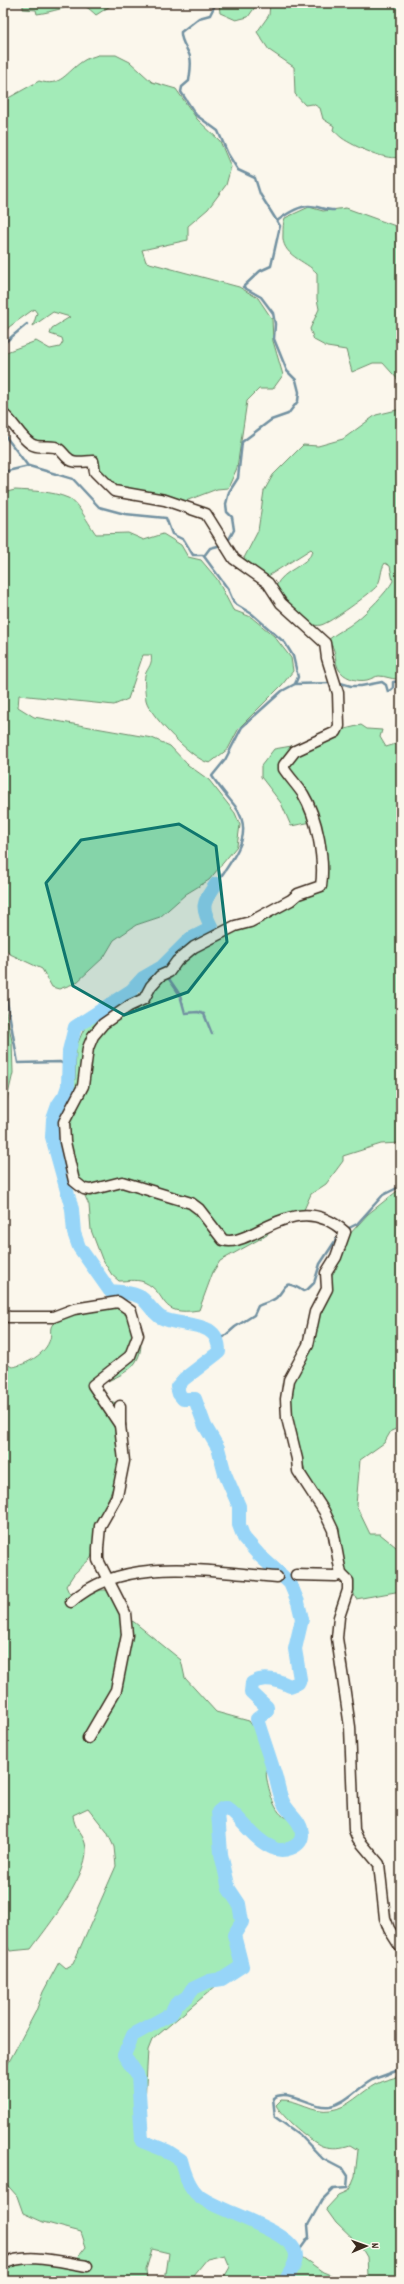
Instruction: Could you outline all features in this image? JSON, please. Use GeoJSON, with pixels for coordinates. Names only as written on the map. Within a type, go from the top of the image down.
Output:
{"type":"FeatureCollection","features":[{"type":"Feature","properties":{"kind":"street"},"geometry":{"type":"LineString","coordinates":[[3,414],[10,419],[17,431],[31,444],[39,447],[52,446],[59,449],[69,459],[76,462],[93,461],[95,472],[114,491],[165,500],[206,514],[234,559],[268,583],[282,603],[325,643],[327,658],[338,694],[339,726],[336,732],[330,736],[295,751],[284,765],[284,769],[303,794],[314,823],[321,850],[321,886],[298,894],[291,900],[250,922],[230,928],[194,947],[177,961],[169,972],[160,976],[151,986],[144,999],[129,1006],[103,1024],[93,1036],[88,1048],[86,1077],[68,1112],[64,1131],[74,1181],[79,1186],[90,1190],[122,1182],[191,1203],[199,1209],[223,1240],[236,1241],[286,1218],[310,1214],[321,1216],[345,1232],[336,1258],[326,1273],[327,1289],[315,1312],[308,1345],[289,1380],[286,1399],[287,1418],[297,1459],[298,1471],[324,1511],[333,1530],[341,1574],[348,1581],[348,1590],[339,1617],[337,1638],[350,1727],[354,1830],[358,1839],[379,1864],[385,1918],[399,1944]]}},
{"type":"Feature","properties":{"kind":"street"},"geometry":{"type":"LineString","coordinates":[[3,1315],[9,1318],[53,1317],[74,1309],[118,1302],[127,1307],[131,1311],[138,1335],[130,1356],[93,1385],[120,1426]]}},
{"type":"Feature","properties":{"kind":"street"},"geometry":{"type":"LineString","coordinates":[[88,1738],[116,1690],[127,1635],[125,1613],[98,1560],[100,1526],[117,1496],[123,1471],[124,1452],[120,1426],[120,1406]]}},
{"type":"Feature","properties":{"kind":"street"},"geometry":{"type":"LineString","coordinates":[[71,1602],[81,1593],[107,1579],[126,1573],[152,1570],[277,1577]]}},
{"type":"Feature","properties":{"kind":"street"},"geometry":{"type":"LineString","coordinates":[[296,1575],[336,1576],[341,1574]]}},
{"type":"Feature","properties":{"kind":"street"},"geometry":{"type":"LineString","coordinates":[[3,2264],[15,2258],[28,2258],[87,2266]]}},
{"type":"Feature","properties":{"kind":"highlighted area"},"geometry":{"type":"Polygon","coordinates":[[[179,824],[216,846],[227,942],[188,992],[124,1015],[73,986],[46,883],[81,840],[179,824]]]}},
{"type":"Feature","properties":{"kind":"green space"},"geometry":{"type":"Polygon","coordinates":[[[23,3],[115,3],[96,15],[83,5],[79,4],[37,14],[36,10],[23,9],[23,3]]]}},
{"type":"Feature","properties":{"kind":"green space"},"geometry":{"type":"Polygon","coordinates":[[[219,3],[258,3],[248,17],[236,20],[220,13],[219,3]]]}},
{"type":"Feature","properties":{"kind":"green space"},"geometry":{"type":"Polygon","coordinates":[[[270,3],[401,3],[401,156],[396,158],[372,153],[347,141],[333,130],[334,126],[323,119],[320,108],[313,104],[305,105],[295,94],[294,67],[269,50],[257,32],[269,15],[270,3]]]}},
{"type":"Feature","properties":{"kind":"green space"},"geometry":{"type":"Polygon","coordinates":[[[98,55],[116,55],[130,62],[152,82],[176,89],[197,119],[220,141],[231,167],[226,185],[208,209],[188,226],[188,240],[142,250],[146,262],[239,287],[258,298],[272,319],[273,341],[283,375],[273,389],[259,389],[247,401],[237,468],[228,488],[217,489],[183,502],[115,486],[81,460],[33,442],[3,410],[3,355],[9,351],[36,341],[50,349],[60,347],[63,342],[62,338],[50,334],[52,328],[70,317],[53,312],[33,326],[37,313],[34,309],[9,327],[3,336],[3,101],[39,81],[47,83],[58,81],[77,65],[88,58],[98,55]]]}},
{"type":"Feature","properties":{"kind":"green space"},"geometry":{"type":"Polygon","coordinates":[[[309,207],[323,211],[346,208],[401,228],[401,383],[383,363],[373,363],[352,372],[346,350],[327,347],[314,340],[310,329],[319,309],[317,299],[317,273],[290,253],[283,241],[283,224],[285,218],[309,207]]]}},
{"type":"Feature","properties":{"kind":"green space"},"geometry":{"type":"Polygon","coordinates":[[[401,409],[401,675],[397,679],[376,676],[367,680],[355,680],[347,677],[340,671],[333,648],[328,640],[354,623],[386,591],[393,581],[390,566],[385,563],[377,586],[367,595],[326,623],[321,625],[312,625],[290,604],[276,586],[284,576],[310,556],[313,551],[311,549],[265,578],[243,560],[258,531],[264,491],[273,475],[303,445],[318,446],[343,439],[376,415],[401,409]]]}},
{"type":"Feature","properties":{"kind":"green space"},"geometry":{"type":"Polygon","coordinates":[[[15,490],[49,493],[72,500],[96,534],[128,533],[144,540],[163,534],[181,545],[188,557],[201,560],[217,579],[233,610],[251,617],[274,636],[291,658],[293,671],[282,685],[239,728],[228,749],[210,763],[203,761],[184,747],[155,716],[149,707],[146,700],[145,675],[151,663],[151,655],[143,655],[128,699],[114,705],[19,695],[18,707],[34,717],[152,738],[170,746],[188,765],[209,780],[235,813],[240,825],[237,846],[209,880],[186,894],[160,917],[136,925],[114,940],[104,957],[76,983],[59,989],[52,987],[42,969],[10,954],[3,947],[3,493],[15,490]]]}},
{"type":"Feature","properties":{"kind":"green space"},"geometry":{"type":"Polygon","coordinates":[[[361,725],[367,729],[382,730],[380,737],[386,747],[399,743],[401,729],[401,1143],[381,1144],[343,1156],[343,1161],[326,1184],[311,1194],[303,1212],[275,1219],[267,1235],[220,1261],[213,1272],[199,1310],[176,1310],[165,1303],[158,1292],[144,1282],[135,1280],[119,1281],[112,1275],[102,1259],[91,1230],[89,1205],[77,1178],[61,1125],[75,1079],[76,1047],[83,1031],[90,1021],[108,1009],[157,986],[192,952],[303,895],[320,890],[317,821],[291,826],[281,803],[261,777],[261,766],[274,749],[315,742],[341,730],[361,725]]]}},
{"type":"Feature","properties":{"kind":"green space"},"geometry":{"type":"Polygon","coordinates":[[[3,998],[12,1041],[13,1073],[3,1116],[3,998]]]}},
{"type":"Feature","properties":{"kind":"green space"},"geometry":{"type":"Polygon","coordinates":[[[401,1188],[401,1427],[391,1431],[384,1443],[360,1460],[356,1505],[370,1534],[380,1534],[401,1551],[401,1591],[356,1599],[300,1457],[290,1418],[291,1383],[330,1274],[348,1236],[368,1214],[401,1188]]]}},
{"type":"Feature","properties":{"kind":"green space"},"geometry":{"type":"Polygon","coordinates":[[[111,1306],[125,1309],[131,1314],[140,1332],[140,1352],[132,1367],[117,1377],[101,1384],[100,1389],[105,1399],[116,1403],[121,1455],[115,1483],[97,1525],[95,1546],[91,1558],[74,1574],[66,1586],[69,1593],[81,1599],[101,1590],[107,1590],[121,1617],[134,1622],[181,1660],[185,1678],[216,1712],[249,1721],[260,1738],[264,1748],[267,1758],[266,1777],[274,1804],[277,1810],[285,1818],[291,1819],[298,1835],[290,1844],[282,1847],[261,1836],[224,1803],[218,1808],[216,1813],[219,1860],[228,1892],[235,1901],[238,1912],[239,1921],[232,1935],[237,1964],[223,1974],[217,1985],[152,2040],[148,2050],[145,2102],[136,2116],[138,2135],[141,2145],[167,2155],[178,2162],[184,2180],[197,2199],[244,2223],[261,2228],[323,2272],[346,2281],[222,2281],[230,2267],[225,2255],[207,2259],[193,2276],[194,2281],[165,2281],[169,2253],[152,2249],[146,2270],[147,2281],[3,2281],[3,2269],[10,2264],[75,2261],[86,2247],[81,2232],[43,2222],[23,2213],[17,2196],[3,2180],[3,2073],[36,2011],[43,1992],[59,1962],[66,1968],[73,1964],[116,1866],[114,1847],[107,1832],[88,1808],[73,1815],[76,1827],[85,1843],[86,1854],[76,1883],[57,1914],[31,1949],[10,1951],[3,1938],[3,1362],[12,1367],[23,1364],[35,1358],[48,1344],[51,1337],[51,1328],[53,1324],[61,1318],[82,1311],[111,1306]]]}},
{"type":"Feature","properties":{"kind":"green space"},"geometry":{"type":"Polygon","coordinates":[[[399,2076],[401,2081],[401,2281],[362,2281],[368,2275],[367,2257],[361,2247],[336,2223],[326,2209],[339,2195],[348,2191],[351,2186],[355,2176],[358,2150],[350,2145],[333,2148],[317,2144],[290,2122],[276,2105],[281,2100],[287,2100],[318,2110],[337,2109],[349,2103],[370,2087],[382,2081],[399,2076]]]}},
{"type":"Feature","properties":{"kind":"waterway"},"geometry":{"type":"LineString","coordinates":[[216,3],[210,15],[199,18],[181,32],[191,63],[189,81],[182,87],[181,92],[196,115],[218,131],[228,154],[238,170],[255,178],[260,194],[280,226],[271,266],[260,271],[243,287],[261,297],[273,313],[275,324],[274,339],[287,371],[296,380],[299,392],[298,401],[288,414],[271,420],[242,442],[238,478],[229,492],[226,504],[227,512],[232,517],[234,530],[227,543]]}},
{"type":"Feature","properties":{"kind":"waterway"},"geometry":{"type":"LineString","coordinates":[[277,221],[292,211],[305,206],[334,210]]}},
{"type":"Feature","properties":{"kind":"waterway"},"geometry":{"type":"LineString","coordinates":[[3,344],[27,324]]}},
{"type":"Feature","properties":{"kind":"waterway"},"geometry":{"type":"LineString","coordinates":[[3,433],[28,466]]}},
{"type":"Feature","properties":{"kind":"waterway"},"geometry":{"type":"LineString","coordinates":[[3,472],[29,466],[73,479],[99,507],[125,514],[166,518],[172,534],[184,540],[193,555],[203,555],[228,589],[234,603],[252,614],[285,643],[293,656],[298,677],[295,684],[282,691],[242,727],[225,760],[212,776],[235,806],[241,817],[243,827],[242,837],[235,856],[216,884]]}},
{"type":"Feature","properties":{"kind":"waterway"},"geometry":{"type":"LineString","coordinates":[[204,556],[210,548],[222,545]]}},
{"type":"Feature","properties":{"kind":"waterway"},"geometry":{"type":"LineString","coordinates":[[337,682],[351,686],[361,686],[382,682],[386,685],[388,692],[393,688],[393,682],[401,681]]}},
{"type":"Feature","properties":{"kind":"waterway"},"geometry":{"type":"LineString","coordinates":[[295,684],[332,683]]}},
{"type":"Feature","properties":{"kind":"waterway"},"geometry":{"type":"LineString","coordinates":[[216,884],[208,896],[205,905],[206,915],[212,928],[190,939],[162,967],[143,978],[132,990],[75,1027],[69,1051],[68,1086],[65,1095],[58,1105],[53,1119],[52,1137],[72,1209],[74,1233],[79,1247],[110,1291],[136,1295],[143,1299],[160,1317],[169,1321],[197,1326],[213,1333],[217,1341],[219,1352],[184,1379],[177,1387],[179,1394],[183,1399],[195,1399],[205,1426],[218,1448],[225,1474],[239,1506],[239,1525],[244,1538],[259,1555],[290,1583],[298,1602],[302,1619],[295,1649],[300,1679],[298,1683],[290,1686],[281,1682],[266,1679],[252,1683],[251,1692],[267,1707],[267,1711],[257,1719],[281,1798],[286,1808],[300,1826],[302,1835],[301,1839],[295,1846],[286,1850],[273,1848],[254,1835],[227,1808],[223,1808],[218,1812],[221,1854],[229,1889],[239,1904],[242,1922],[234,1935],[242,1966],[222,1979],[209,1981],[192,1989],[187,1997],[176,2004],[171,2014],[133,2035],[124,2055],[138,2076],[142,2141],[167,2151],[181,2160],[189,2183],[198,2195],[220,2208],[253,2222],[283,2238],[292,2247],[296,2256],[295,2263],[285,2281]]}},
{"type":"Feature","properties":{"kind":"waterway"},"geometry":{"type":"LineString","coordinates":[[167,976],[180,995],[185,1013],[198,1012],[204,1014],[212,1034]]}},
{"type":"Feature","properties":{"kind":"waterway"},"geometry":{"type":"LineString","coordinates":[[3,979],[18,1063],[60,1062],[70,1068]]}},
{"type":"Feature","properties":{"kind":"waterway"},"geometry":{"type":"LineString","coordinates":[[347,1229],[357,1224],[383,1195],[401,1186]]}},
{"type":"Feature","properties":{"kind":"waterway"},"geometry":{"type":"LineString","coordinates":[[218,1342],[235,1327],[254,1315],[258,1306],[276,1298],[286,1286],[292,1285],[303,1291],[308,1289],[314,1283],[320,1264],[341,1232]]}},
{"type":"Feature","properties":{"kind":"waterway"},"geometry":{"type":"LineString","coordinates":[[296,2255],[309,2237],[308,2225],[322,2200],[333,2189],[347,2188],[348,2176],[344,2170],[323,2159],[300,2135],[275,2117],[273,2098],[279,2095],[286,2095],[315,2104],[330,2106],[347,2099],[372,2080],[401,2069]]}}]}
